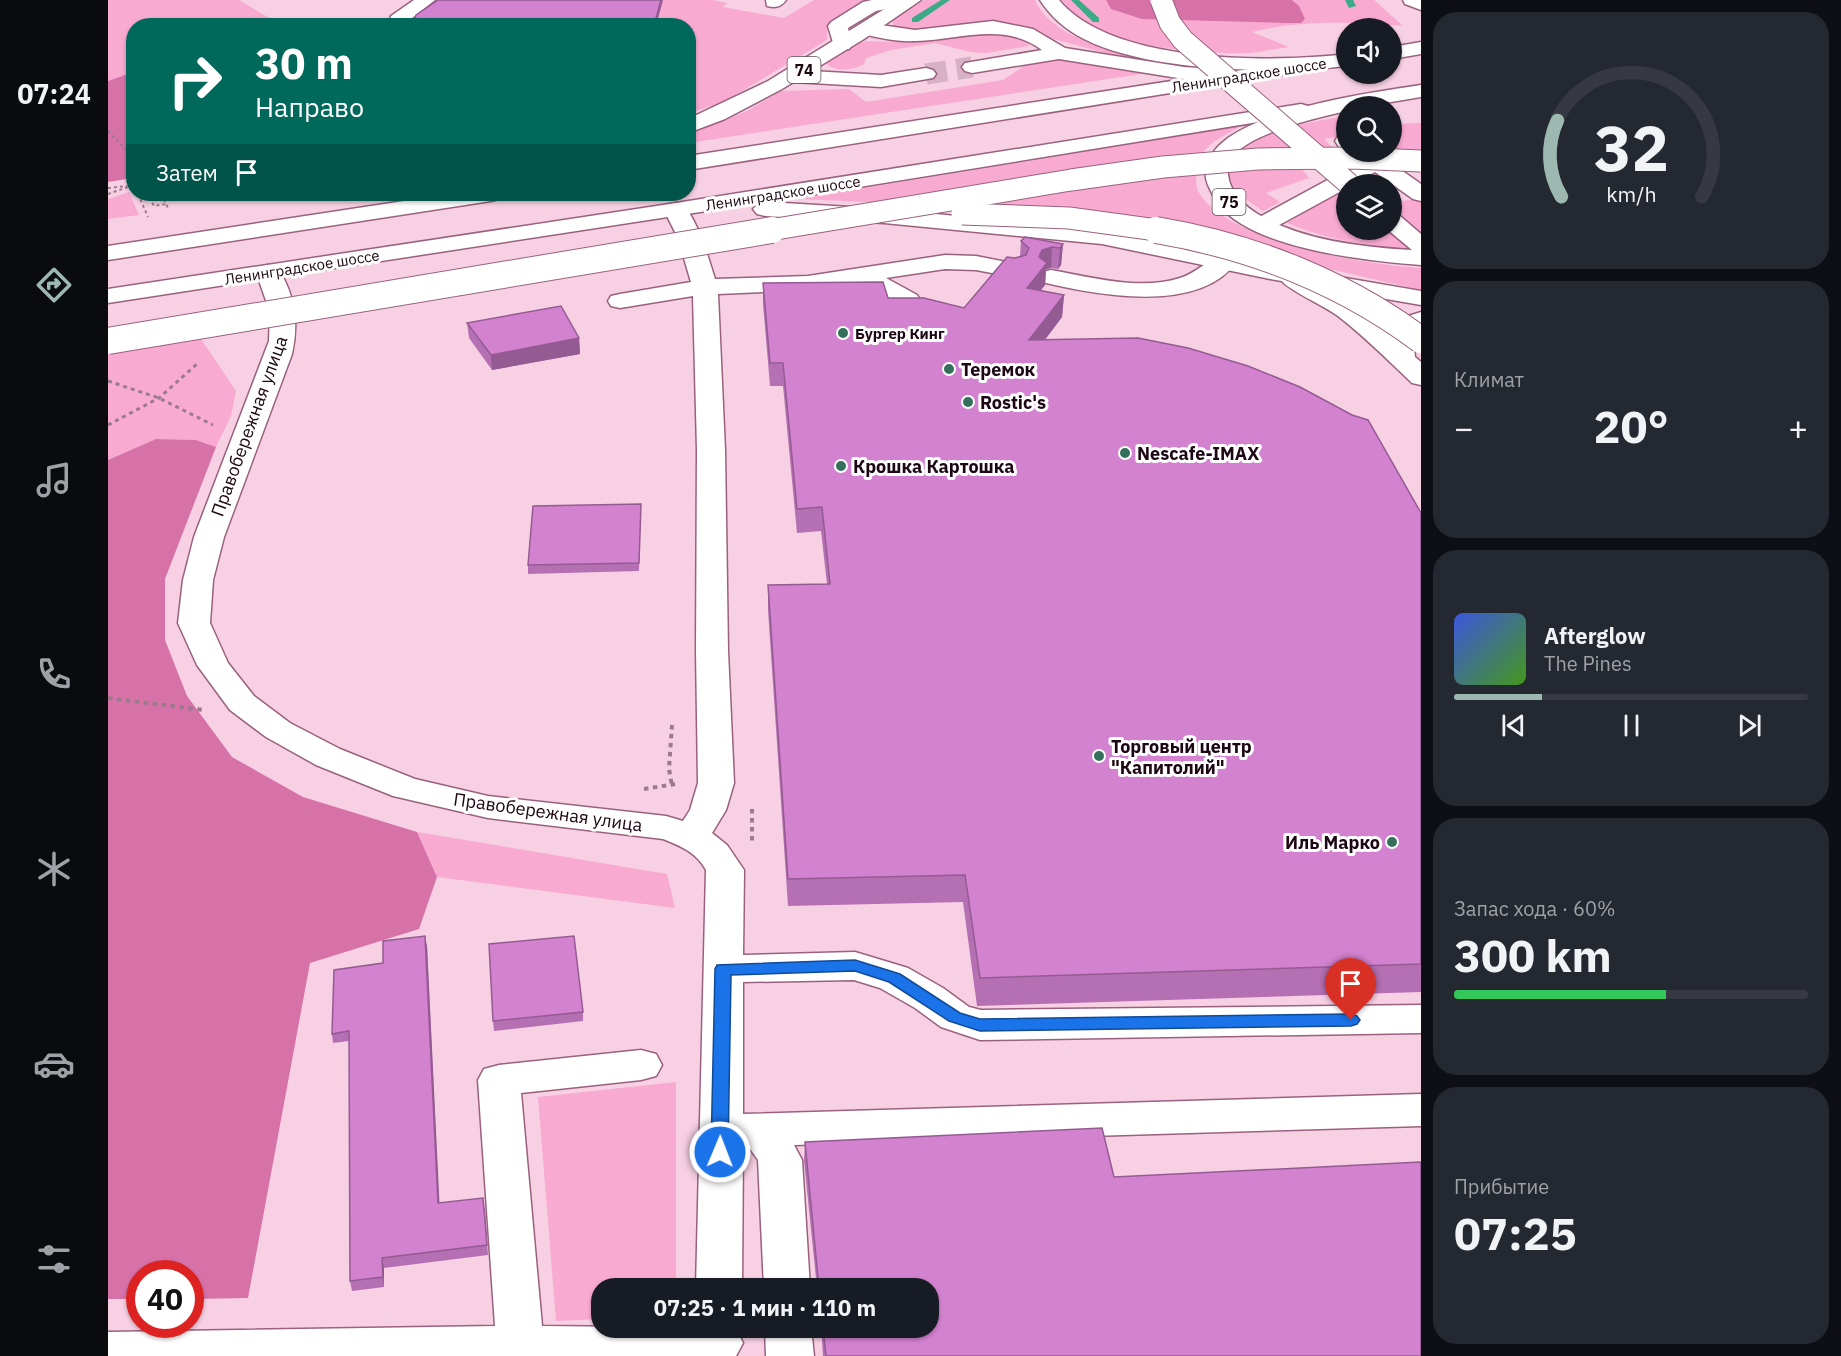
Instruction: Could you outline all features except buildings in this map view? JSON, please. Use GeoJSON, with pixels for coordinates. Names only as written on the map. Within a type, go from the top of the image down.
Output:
{"type":"FeatureCollection","features":[{"type":"Feature","properties":{"kind":"main road"},"geometry":{"type":"LineString","coordinates":[[401,18],[426,0]]}},
{"type":"Feature","properties":{"kind":"main road"},"geometry":{"type":"LineString","coordinates":[[842,45],[838,26],[870,6],[903,0]]}},
{"type":"Feature","properties":{"kind":"main road","name":"74"},"geometry":{"type":"LineString","coordinates":[[696,124],[733,109],[794,76],[912,0]]}},
{"type":"Feature","properties":{"kind":"main road"},"geometry":{"type":"LineString","coordinates":[[1049,0],[1060,14],[1085,32],[1137,50],[1218,60],[1291,64],[1326,63]]}},
{"type":"Feature","properties":{"kind":"main road"},"geometry":{"type":"LineString","coordinates":[[1161,0],[1170,23],[1191,48],[1337,174]]}},
{"type":"Feature","properties":{"kind":"main road"},"geometry":{"type":"LineString","coordinates":[[1412,0],[1421,4]]}},
{"type":"Feature","properties":{"kind":"main road"},"geometry":{"type":"LineString","coordinates":[[867,29],[906,35],[979,26],[998,27],[1044,40],[1059,53]]}},
{"type":"Feature","properties":{"kind":"main road"},"geometry":{"type":"LineString","coordinates":[[1402,51],[1421,48]]}},
{"type":"Feature","properties":{"kind":"main road"},"geometry":{"type":"LineString","coordinates":[[972,67],[1059,53],[1185,73],[1240,77]]}},
{"type":"Feature","properties":{"kind":"main road","name":"Ленинградское шоссе"},"geometry":{"type":"LineString","coordinates":[[696,162],[1336,62]]}},
{"type":"Feature","properties":{"kind":"main road"},"geometry":{"type":"LineString","coordinates":[[794,76],[881,81],[926,74]]}},
{"type":"Feature","properties":{"kind":"main road","name":"Ленинградское шоссе"},"geometry":{"type":"LineString","coordinates":[[1391,96],[1421,91]]}},
{"type":"Feature","properties":{"kind":"main road","name":"Ленинградское шоссе"},"geometry":{"type":"LineString","coordinates":[[108,296],[676,210],[1336,105]]}},
{"type":"Feature","properties":{"kind":"main road","name":"75"},"geometry":{"type":"LineString","coordinates":[[1336,108],[1268,127],[1232,144],[1220,157],[1216,173],[1219,189],[1231,205],[1262,225],[1294,237],[1340,249],[1386,256],[1421,258]]}},
{"type":"Feature","properties":{"kind":"main road"},"geometry":{"type":"LineString","coordinates":[[108,341],[1071,180],[1175,166],[1287,158],[1421,161]]}},
{"type":"Feature","properties":{"kind":"main road"},"geometry":{"type":"LineString","coordinates":[[1262,225],[1341,162]]}},
{"type":"Feature","properties":{"kind":"main road"},"geometry":{"type":"LineString","coordinates":[[1375,162],[1421,194]]}},
{"type":"Feature","properties":{"kind":"main road"},"geometry":{"type":"LineString","coordinates":[[346,216],[414,201]]}},
{"type":"Feature","properties":{"kind":"main road"},"geometry":{"type":"LineString","coordinates":[[108,253],[444,201]]}},
{"type":"Feature","properties":{"kind":"main road"},"geometry":{"type":"LineString","coordinates":[[692,835],[708,810],[716,783],[712,651],[711,450],[705,287],[690,238],[676,210],[775,210],[1041,230],[1112,239],[1270,272],[1421,298]]}},
{"type":"Feature","properties":{"kind":"main road"},"geometry":{"type":"LineString","coordinates":[[847,218],[939,213],[1050,215],[1113,222],[1185,235],[1221,243],[1297,269],[1372,306],[1421,340]]}},
{"type":"Feature","properties":{"kind":"main road"},"geometry":{"type":"LineString","coordinates":[[1402,230],[1421,246]]}},
{"type":"Feature","properties":{"kind":"main road"},"geometry":{"type":"LineString","coordinates":[[1051,277],[1120,288],[1171,287],[1193,283],[1210,276],[1225,261]]}},
{"type":"Feature","properties":{"kind":"main road"},"geometry":{"type":"LineString","coordinates":[[620,302],[705,287],[776,286],[945,262],[976,263],[1013,270]]}},
{"type":"Feature","properties":{"kind":"main road","name":"Правобережная улица"},"geometry":{"type":"LineString","coordinates":[[268,272],[284,308],[285,332],[279,354],[209,537],[198,580],[194,623],[213,665],[242,703],[278,730],[328,757],[405,788],[488,807],[666,828],[692,835],[717,855],[724,870],[723,969],[738,1130],[720,1278]]}},
{"type":"Feature","properties":{"kind":"main road"},"geometry":{"type":"LineString","coordinates":[[1270,272],[1299,283],[1328,298],[1373,331],[1412,368]]}},
{"type":"Feature","properties":{"kind":"main road"},"geometry":{"type":"LineString","coordinates":[[860,274],[908,300]]}},
{"type":"Feature","properties":{"kind":"main road"},"geometry":{"type":"LineString","coordinates":[[1412,368],[1400,335],[1411,323],[1421,320]]}},
{"type":"Feature","properties":{"kind":"main road"},"geometry":{"type":"LineString","coordinates":[[723,969],[855,966],[894,978],[955,1017],[980,1025],[1421,1019]]}},
{"type":"Feature","properties":{"kind":"main road"},"geometry":{"type":"LineString","coordinates":[[520,1347],[499,1080],[641,1065]]}},
{"type":"Feature","properties":{"kind":"main road"},"geometry":{"type":"LineString","coordinates":[[738,1130],[1421,1110]]}},
{"type":"Feature","properties":{"kind":"main road"},"geometry":{"type":"LineString","coordinates":[[738,1130],[772,1143],[780,1160],[786,1278]]}},
{"type":"Feature","properties":{"kind":"main road"},"geometry":{"type":"LineString","coordinates":[[789,1338],[790,1356]]}},
{"type":"Feature","properties":{"kind":"main road"},"geometry":{"type":"LineString","coordinates":[[108,1352],[720,1342]]}},
{"type":"Feature","properties":{"kind":"path"},"geometry":{"type":"LineString","coordinates":[[108,131],[126,150]]}},
{"type":"Feature","properties":{"kind":"path"},"geometry":{"type":"LineString","coordinates":[[108,188],[126,186]]}},
{"type":"Feature","properties":{"kind":"path"},"geometry":{"type":"LineString","coordinates":[[108,194],[126,188]]}},
{"type":"Feature","properties":{"kind":"path"},"geometry":{"type":"LineString","coordinates":[[141,201],[148,217]]}},
{"type":"Feature","properties":{"kind":"path"},"geometry":{"type":"LineString","coordinates":[[151,201],[154,206],[166,204]]}},
{"type":"Feature","properties":{"kind":"path"},"geometry":{"type":"LineString","coordinates":[[164,201],[169,210]]}},
{"type":"Feature","properties":{"kind":"path"},"geometry":{"type":"LineString","coordinates":[[108,425],[159,398],[203,358]]}},
{"type":"Feature","properties":{"kind":"path"},"geometry":{"type":"LineString","coordinates":[[108,698],[211,711]]}},
{"type":"Feature","properties":{"kind":"path"},"geometry":{"type":"LineString","coordinates":[[642,790],[672,784]]}},
{"type":"Feature","properties":{"kind":"shaded area"},"geometry":{"type":"Polygon","coordinates":[[[108,0],[239,0],[269,18],[126,18],[126,75],[108,81],[108,0]]]}},
{"type":"Feature","properties":{"kind":"shaded area"},"geometry":{"type":"Polygon","coordinates":[[[629,0],[713,0],[727,3],[723,7],[784,18],[814,0],[872,0],[864,1],[827,25],[827,40],[722,103],[696,111],[696,18],[652,18],[629,0]]]}},
{"type":"Feature","properties":{"kind":"shaded area"},"geometry":{"type":"Polygon","coordinates":[[[925,0],[1035,0],[1047,17],[1064,31],[1085,41],[1134,55],[1202,66],[1173,68],[1139,62],[1050,38],[1016,26],[991,22],[913,31],[894,28],[892,20],[925,0]]]}},
{"type":"Feature","properties":{"kind":"shaded area"},"geometry":{"type":"Polygon","coordinates":[[[1062,0],[1374,0],[1394,18],[1336,18],[1336,23],[1275,27],[1252,32],[1289,47],[1231,53],[1167,48],[1124,40],[1092,29],[1062,0]]]}},
{"type":"Feature","properties":{"kind":"shaded area"},"geometry":{"type":"Polygon","coordinates":[[[1106,0],[1292,0],[1299,6],[1305,19],[1301,23],[1287,23],[1142,19],[1111,9],[1106,0]]]}},
{"type":"Feature","properties":{"kind":"shaded area"},"geometry":{"type":"Polygon","coordinates":[[[996,30],[1026,39],[1029,46],[986,53],[970,52],[935,43],[891,50],[866,58],[864,64],[850,69],[834,68],[826,63],[866,41],[893,42],[996,30]]]}},
{"type":"Feature","properties":{"kind":"shaded area"},"geometry":{"type":"Polygon","coordinates":[[[1051,60],[1074,61],[1141,74],[696,142],[696,130],[747,111],[781,91],[849,89],[866,102],[1003,80],[1027,64],[1051,60]]]}},
{"type":"Feature","properties":{"kind":"shaded area"},"geometry":{"type":"Polygon","coordinates":[[[126,75],[126,179],[108,182],[108,81],[126,75]]]}},
{"type":"Feature","properties":{"kind":"shaded area"},"geometry":{"type":"Polygon","coordinates":[[[1336,118],[1336,137],[1324,139],[1336,152],[1301,168],[1309,178],[1266,193],[1280,202],[1263,211],[1236,190],[1230,180],[1229,165],[1237,152],[1252,141],[1272,133],[1336,118]]]}},
{"type":"Feature","properties":{"kind":"shaded area"},"geometry":{"type":"Polygon","coordinates":[[[1421,123],[1421,171],[1402,159],[1402,124],[1421,123]]]}},
{"type":"Feature","properties":{"kind":"shaded area"},"geometry":{"type":"Polygon","coordinates":[[[1241,126],[1206,149],[1196,178],[1197,189],[1201,196],[1219,213],[1243,227],[1303,249],[1367,262],[1421,268],[1421,290],[1312,265],[957,206],[799,199],[1241,126]]]}},
{"type":"Feature","properties":{"kind":"shaded area"},"geometry":{"type":"Polygon","coordinates":[[[126,193],[126,201],[133,201],[139,215],[108,219],[108,199],[126,193]]]}},
{"type":"Feature","properties":{"kind":"shaded area"},"geometry":{"type":"Polygon","coordinates":[[[1336,193],[1336,238],[1287,223],[1336,193]]]}},
{"type":"Feature","properties":{"kind":"shaded area"},"geometry":{"type":"Polygon","coordinates":[[[1421,198],[1421,251],[1345,240],[1402,240],[1402,200],[1421,198]]]}},
{"type":"Feature","properties":{"kind":"shaded area"},"geometry":{"type":"Polygon","coordinates":[[[197,333],[236,391],[231,416],[216,447],[196,440],[156,439],[108,460],[108,348],[197,333]]]}},
{"type":"Feature","properties":{"kind":"shaded area"},"geometry":{"type":"Polygon","coordinates":[[[156,439],[196,440],[216,447],[165,579],[165,640],[187,696],[232,757],[303,797],[417,832],[437,877],[419,929],[310,963],[248,1298],[204,1299],[204,1260],[126,1260],[126,1299],[108,1299],[108,460],[156,439]]]}},
{"type":"Feature","properties":{"kind":"shaded area"},"geometry":{"type":"Polygon","coordinates":[[[417,832],[667,874],[675,908],[437,877],[417,832]]]}},
{"type":"Feature","properties":{"kind":"shaded area"},"geometry":{"type":"Polygon","coordinates":[[[676,1082],[676,1278],[591,1278],[591,1319],[556,1321],[538,1097],[676,1082]]]}},
{"type":"Feature","properties":{"kind":"waterway"},"geometry":{"type":"LineString","coordinates":[[915,20],[946,0]]}},
{"type":"Feature","properties":{"kind":"waterway"},"geometry":{"type":"LineString","coordinates":[[1075,0],[1096,20]]}},
{"type":"Feature","properties":{"kind":"waterway"},"geometry":{"type":"LineString","coordinates":[[1349,0],[1352,6]]}},
{"type":"Feature","properties":{"kind":"tunnel"},"geometry":{"type":"LineString","coordinates":[[926,74],[972,67]]}},
{"type":"Feature","properties":{"kind":"place","name":"Бургер Кинг"},"geometry":{"type":"Point","coordinates":[843,333]}},
{"type":"Feature","properties":{"kind":"place","name":"Теремок"},"geometry":{"type":"Point","coordinates":[949,369]}},
{"type":"Feature","properties":{"kind":"place","name":"Rostic's"},"geometry":{"type":"Point","coordinates":[968,402]}},
{"type":"Feature","properties":{"kind":"place","name":"Nescafe-IMAX"},"geometry":{"type":"Point","coordinates":[1125,453]}},
{"type":"Feature","properties":{"kind":"place","name":"Крошка Картошка"},"geometry":{"type":"Point","coordinates":[841,466]}},
{"type":"Feature","properties":{"kind":"place","name":"Торговый центр \"Капитолий\""},"geometry":{"type":"Point","coordinates":[1099,756]}},
{"type":"Feature","properties":{"kind":"place","name":"Иль Марко"},"geometry":{"type":"Point","coordinates":[1392,842]}},
{"type":"Feature","properties":{"kind":"route"},"geometry":{"type":"LineString","coordinates":[[720,1152],[723,969],[855,966],[894,978],[929,998],[955,1017],[980,1025],[1351,1020]]}}]}
